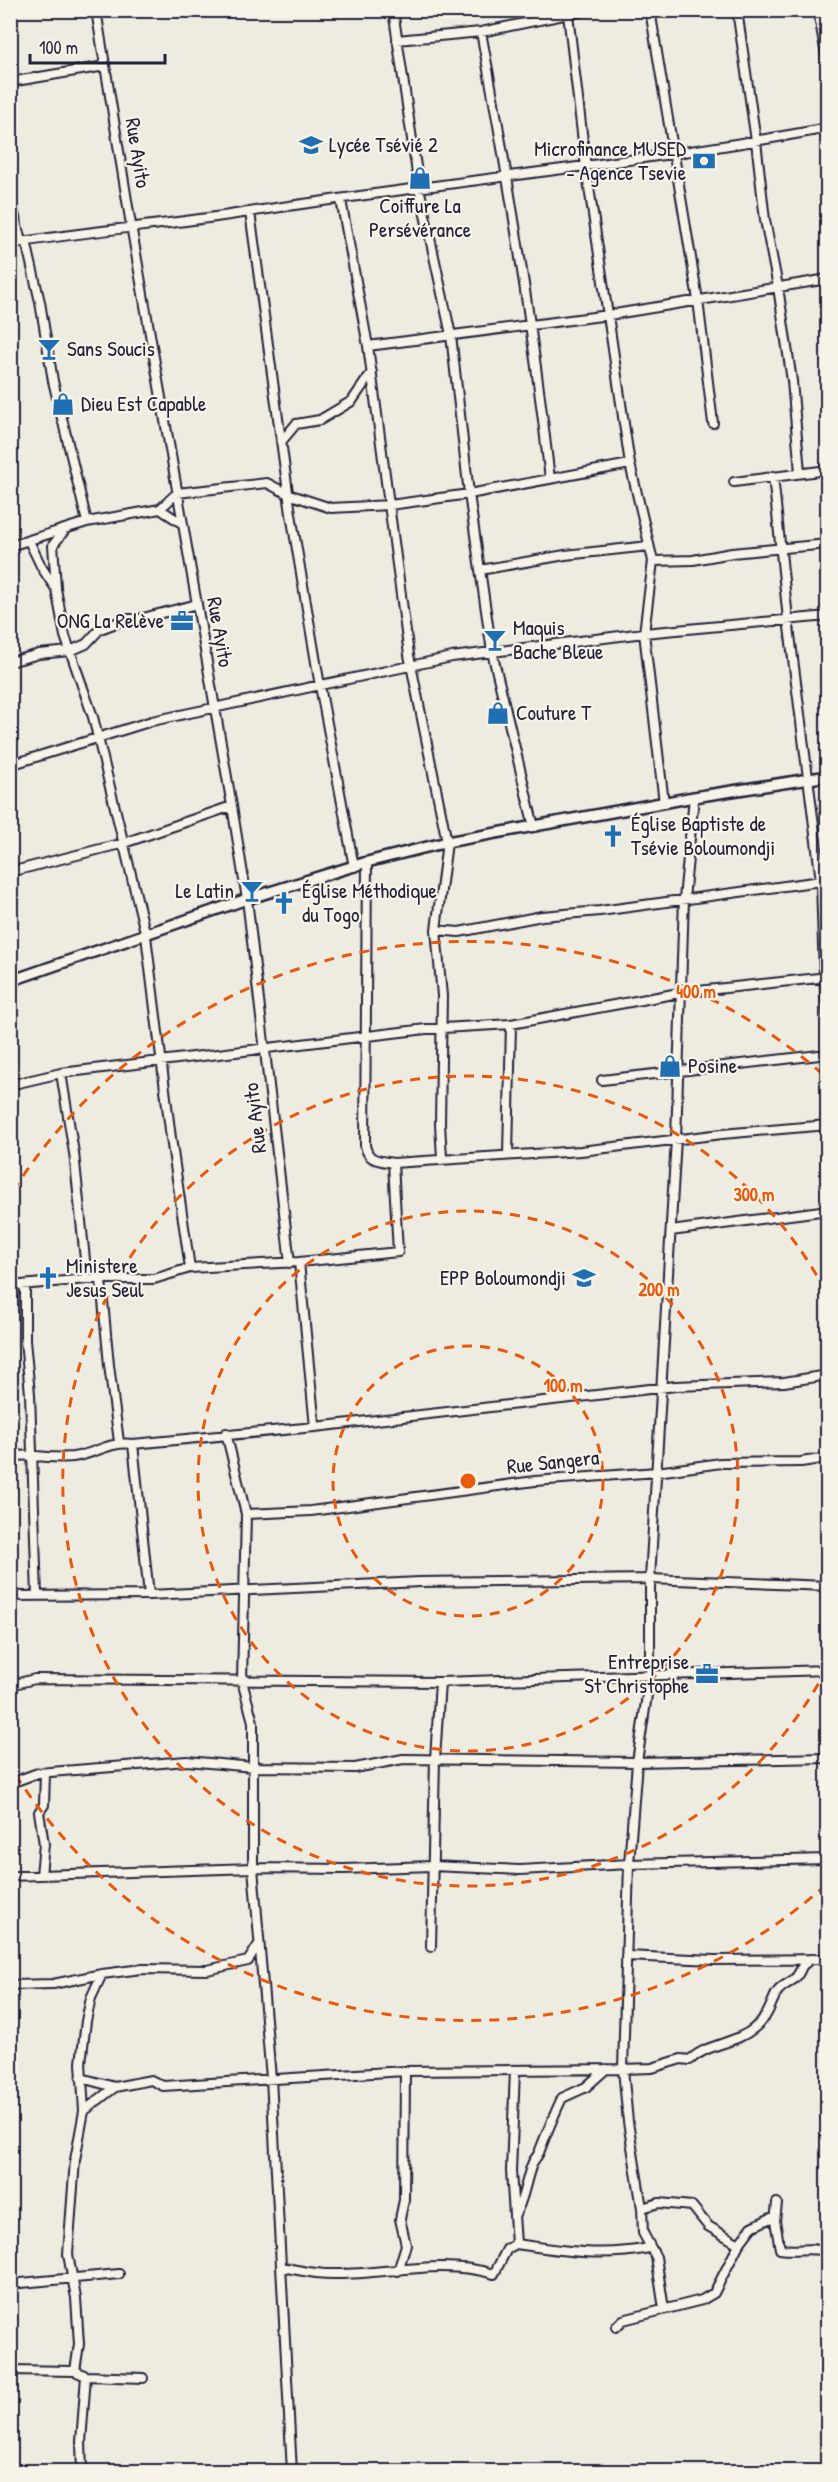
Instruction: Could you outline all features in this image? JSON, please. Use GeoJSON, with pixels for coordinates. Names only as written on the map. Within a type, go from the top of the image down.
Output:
{"type":"FeatureCollection","features":[{"type":"Feature","properties":{"kind":"street","name":"Rue Ayito"},"geometry":{"type":"LineString","coordinates":[[96,10],[247,899],[290,1263]]}},
{"type":"Feature","properties":{"kind":"street"},"geometry":{"type":"LineString","coordinates":[[393,10],[419,187],[451,334],[469,494],[492,652],[534,827]]}},
{"type":"Feature","properties":{"kind":"street"},"geometry":{"type":"LineString","coordinates":[[397,40],[481,32],[588,10]]}},
{"type":"Feature","properties":{"kind":"street"},"geometry":{"type":"LineString","coordinates":[[650,10],[698,300],[713,423]]}},
{"type":"Feature","properties":{"kind":"street"},"geometry":{"type":"LineString","coordinates":[[736,10],[756,141],[765,220],[792,381],[800,472]]}},
{"type":"Feature","properties":{"kind":"street"},"geometry":{"type":"LineString","coordinates":[[818,10],[828,67]]}},
{"type":"Feature","properties":{"kind":"street"},"geometry":{"type":"LineString","coordinates":[[568,14],[586,167],[630,464],[653,561],[644,633],[664,803]]}},
{"type":"Feature","properties":{"kind":"street"},"geometry":{"type":"LineString","coordinates":[[481,32],[508,177],[531,324],[550,479]]}},
{"type":"Feature","properties":{"kind":"street"},"geometry":{"type":"LineString","coordinates":[[10,82],[105,66]]}},
{"type":"Feature","properties":{"kind":"street"},"geometry":{"type":"LineString","coordinates":[[10,244],[131,225],[250,212],[419,187],[586,167],[828,128]]}},
{"type":"Feature","properties":{"kind":"street"},"geometry":{"type":"LineString","coordinates":[[10,197],[40,302],[53,381],[87,522]]}},
{"type":"Feature","properties":{"kind":"street"},"geometry":{"type":"LineString","coordinates":[[341,200],[372,372],[411,666],[447,842],[436,930],[442,996],[440,1124],[442,1158]]}},
{"type":"Feature","properties":{"kind":"street"},"geometry":{"type":"LineString","coordinates":[[250,212],[288,494],[320,686],[354,867]]}},
{"type":"Feature","properties":{"kind":"street"},"geometry":{"type":"LineString","coordinates":[[368,346],[609,315],[828,279]]}},
{"type":"Feature","properties":{"kind":"street"},"geometry":{"type":"LineString","coordinates":[[281,442],[296,424],[320,420],[352,401],[372,372]]}},
{"type":"Feature","properties":{"kind":"street"},"geometry":{"type":"LineString","coordinates":[[10,546],[87,522],[160,509],[177,493],[267,483],[288,494],[331,508],[390,505],[469,494],[630,464]]}},
{"type":"Feature","properties":{"kind":"street"},"geometry":{"type":"LineString","coordinates":[[734,482],[828,470]]}},
{"type":"Feature","properties":{"kind":"street"},"geometry":{"type":"LineString","coordinates":[[773,476],[788,620],[824,881],[828,1022]]}},
{"type":"Feature","properties":{"kind":"street"},"geometry":{"type":"LineString","coordinates":[[160,509],[183,525]]}},
{"type":"Feature","properties":{"kind":"street"},"geometry":{"type":"LineString","coordinates":[[64,530],[53,545],[56,589],[65,636],[93,717],[96,738],[146,936],[190,1268]]}},
{"type":"Feature","properties":{"kind":"street"},"geometry":{"type":"LineString","coordinates":[[29,541],[42,568],[56,589]]}},
{"type":"Feature","properties":{"kind":"street"},"geometry":{"type":"LineString","coordinates":[[653,561],[693,560],[828,544]]}},
{"type":"Feature","properties":{"kind":"street"},"geometry":{"type":"LineString","coordinates":[[480,570],[565,555],[649,546]]}},
{"type":"Feature","properties":{"kind":"street"},"geometry":{"type":"LineString","coordinates":[[10,662],[39,654],[70,651],[86,644],[100,628],[127,619],[139,619],[197,604]]}},
{"type":"Feature","properties":{"kind":"street"},"geometry":{"type":"LineString","coordinates":[[10,765],[152,721],[452,657],[644,633],[828,616]]}},
{"type":"Feature","properties":{"kind":"street"},"geometry":{"type":"LineString","coordinates":[[10,981],[146,936],[247,899],[367,862],[447,842],[694,797],[828,776]]}},
{"type":"Feature","properties":{"kind":"street"},"geometry":{"type":"LineString","coordinates":[[664,2308],[656,2258],[643,2233],[642,2208],[628,2122],[623,2069],[629,1864],[637,1762],[650,1675],[650,1579],[676,1139],[684,899],[694,797]]}},
{"type":"Feature","properties":{"kind":"street"},"geometry":{"type":"LineString","coordinates":[[10,872],[124,843],[232,806]]}},
{"type":"Feature","properties":{"kind":"street"},"geometry":{"type":"LineString","coordinates":[[367,862],[364,1036],[367,1155],[372,1159],[393,1163],[442,1158],[581,1151],[676,1139],[828,1125]]}},
{"type":"Feature","properties":{"kind":"street"},"geometry":{"type":"LineString","coordinates":[[436,930],[459,932],[542,916],[600,911],[824,881]]}},
{"type":"Feature","properties":{"kind":"street"},"geometry":{"type":"LineString","coordinates":[[10,1085],[61,1072],[163,1062],[364,1036],[511,1024],[680,993],[826,977]]}},
{"type":"Feature","properties":{"kind":"street"},"geometry":{"type":"LineString","coordinates":[[508,1154],[511,1024]]}},
{"type":"Feature","properties":{"kind":"street"},"geometry":{"type":"LineString","coordinates":[[602,1080],[828,1054]]}},
{"type":"Feature","properties":{"kind":"street"},"geometry":{"type":"LineString","coordinates":[[61,1072],[74,1153],[87,1279]]}},
{"type":"Feature","properties":{"kind":"street"},"geometry":{"type":"LineString","coordinates":[[10,1286],[87,1279],[154,1279],[190,1268],[290,1263],[398,1252],[393,1163]]}},
{"type":"Feature","properties":{"kind":"street"},"geometry":{"type":"LineString","coordinates":[[671,1230],[828,1210]]}},
{"type":"Feature","properties":{"kind":"street"},"geometry":{"type":"LineString","coordinates":[[299,1262],[315,1426]]}},
{"type":"Feature","properties":{"kind":"street"},"geometry":{"type":"LineString","coordinates":[[101,1280],[108,1365],[119,1442]]}},
{"type":"Feature","properties":{"kind":"street"},"geometry":{"type":"LineString","coordinates":[[25,1285],[37,1596]]}},
{"type":"Feature","properties":{"kind":"street"},"geometry":{"type":"LineString","coordinates":[[10,1456],[32,1454],[73,1457],[119,1442],[133,1444],[315,1426],[661,1387],[784,1382],[828,1375]]}},
{"type":"Feature","properties":{"kind":"street"},"geometry":{"type":"LineString","coordinates":[[226,1433],[246,1514],[242,1591],[242,1681],[253,1722],[253,1868],[271,2078],[292,2472]]}},
{"type":"Feature","properties":{"kind":"street"},"geometry":{"type":"LineString","coordinates":[[133,1444],[149,1595]]}},
{"type":"Feature","properties":{"kind":"street","name":"Rue Sangera"},"geometry":{"type":"LineString","coordinates":[[246,1514],[311,1511],[535,1481],[657,1472],[721,1463],[801,1462],[828,1458]]}},
{"type":"Feature","properties":{"kind":"street"},"geometry":{"type":"LineString","coordinates":[[10,1596],[149,1595],[420,1582],[650,1579],[828,1586]]}},
{"type":"Feature","properties":{"kind":"street"},"geometry":{"type":"LineString","coordinates":[[10,1684],[35,1679],[440,1682],[828,1670]]}},
{"type":"Feature","properties":{"kind":"street"},"geometry":{"type":"LineString","coordinates":[[431,1947],[435,1759],[440,1682]]}},
{"type":"Feature","properties":{"kind":"street"},"geometry":{"type":"LineString","coordinates":[[10,1781],[38,1773],[187,1761],[253,1767],[355,1768],[403,1759],[637,1762],[828,1758]]}},
{"type":"Feature","properties":{"kind":"street"},"geometry":{"type":"LineString","coordinates":[[41,1875],[44,1844],[39,1812],[44,1805],[45,1773]]}},
{"type":"Feature","properties":{"kind":"street"},"geometry":{"type":"LineString","coordinates":[[10,1876],[253,1868],[344,1869],[432,1866],[520,1870],[629,1864],[828,1859]]}},
{"type":"Feature","properties":{"kind":"street"},"geometry":{"type":"LineString","coordinates":[[10,1985],[53,1984],[142,1969],[207,1970],[248,1961],[260,1944]]}},
{"type":"Feature","properties":{"kind":"street"},"geometry":{"type":"LineString","coordinates":[[626,1956],[714,1960],[828,1959]]}},
{"type":"Feature","properties":{"kind":"street"},"geometry":{"type":"LineString","coordinates":[[81,2078],[115,2086],[151,2080],[163,2086],[405,2071],[652,2068],[681,2059],[690,2060],[712,2047],[748,2033],[770,2012],[776,1992],[797,1976],[801,1966],[812,1959]]}},
{"type":"Feature","properties":{"kind":"street"},"geometry":{"type":"LineString","coordinates":[[75,2371],[79,2344],[68,2254],[75,2160],[84,2111],[81,2078],[86,2021],[91,1998],[102,1974]]}},
{"type":"Feature","properties":{"kind":"street"},"geometry":{"type":"LineString","coordinates":[[514,2216],[521,2206],[532,2162],[540,2152],[548,2127],[555,2118],[562,2098],[586,2087],[606,2069]]}},
{"type":"Feature","properties":{"kind":"street"},"geometry":{"type":"LineString","coordinates":[[515,2070],[511,2171],[516,2244]]}},
{"type":"Feature","properties":{"kind":"street"},"geometry":{"type":"LineString","coordinates":[[398,2271],[406,2246],[400,2218],[404,2200],[405,2071]]}},
{"type":"Feature","properties":{"kind":"street"},"geometry":{"type":"LineString","coordinates":[[84,2111],[115,2086]]}},
{"type":"Feature","properties":{"kind":"street"},"geometry":{"type":"LineString","coordinates":[[642,2208],[659,2203],[692,2206],[708,2226],[739,2244]]}},
{"type":"Feature","properties":{"kind":"street"},"geometry":{"type":"LineString","coordinates":[[777,2203],[775,2216],[780,2249],[798,2252],[812,2248],[828,2252]]}},
{"type":"Feature","properties":{"kind":"street"},"geometry":{"type":"LineString","coordinates":[[616,2327],[623,2320],[702,2300],[714,2294],[739,2244],[752,2227],[775,2216]]}},
{"type":"Feature","properties":{"kind":"street"},"geometry":{"type":"LineString","coordinates":[[281,2267],[335,2275],[425,2267],[474,2268],[494,2274],[507,2249],[516,2244],[578,2253],[622,2253],[649,2248]]}},
{"type":"Feature","properties":{"kind":"street"},"geometry":{"type":"LineString","coordinates":[[10,2284],[119,2274]]}},
{"type":"Feature","properties":{"kind":"street"},"geometry":{"type":"LineString","coordinates":[[10,2370],[75,2371],[86,2376],[143,2378]]}},
{"type":"Feature","properties":{"kind":"street"},"geometry":{"type":"LineString","coordinates":[[82,2472],[81,2442],[86,2376]]}},
{"type":"Feature","properties":{"kind":"place","name":"Lycée Tsévié 2"},"geometry":{"type":"Point","coordinates":[311,145]}},
{"type":"Feature","properties":{"kind":"place","name":"Microfinance MUSED - Agence Tsevie"},"geometry":{"type":"Point","coordinates":[704,161]}},
{"type":"Feature","properties":{"kind":"place","name":"Coiffure La Persévérance"},"geometry":{"type":"Point","coordinates":[420,178]}},
{"type":"Feature","properties":{"kind":"place","name":"Sans Soucis"},"geometry":{"type":"Point","coordinates":[49,349]}},
{"type":"Feature","properties":{"kind":"place","name":"Dieu Est Capable"},"geometry":{"type":"Point","coordinates":[63,404]}},
{"type":"Feature","properties":{"kind":"place","name":"ONG La Relève"},"geometry":{"type":"Point","coordinates":[182,621]}},
{"type":"Feature","properties":{"kind":"place","name":"Maquis Bache Bleue"},"geometry":{"type":"Point","coordinates":[495,640]}},
{"type":"Feature","properties":{"kind":"place","name":"Couture T"},"geometry":{"type":"Point","coordinates":[498,713]}},
{"type":"Feature","properties":{"kind":"place","name":"Église Baptiste de Tsévie Boloumondji"},"geometry":{"type":"Point","coordinates":[613,836]}},
{"type":"Feature","properties":{"kind":"place","name":"Le Latin"},"geometry":{"type":"Point","coordinates":[252,891]}},
{"type":"Feature","properties":{"kind":"place","name":"Église Méthodique du Togo"},"geometry":{"type":"Point","coordinates":[284,903]}},
{"type":"Feature","properties":{"kind":"place","name":"Posine"},"geometry":{"type":"Point","coordinates":[670,1066]}},
{"type":"Feature","properties":{"kind":"place","name":"Ministere Jesus Seul"},"geometry":{"type":"Point","coordinates":[48,1278]}},
{"type":"Feature","properties":{"kind":"place","name":"EPP Boloumondji"},"geometry":{"type":"Point","coordinates":[584,1278]}},
{"type":"Feature","properties":{"kind":"place","name":"Entreprise St Christophe"},"geometry":{"type":"Point","coordinates":[707,1674]}}]}
